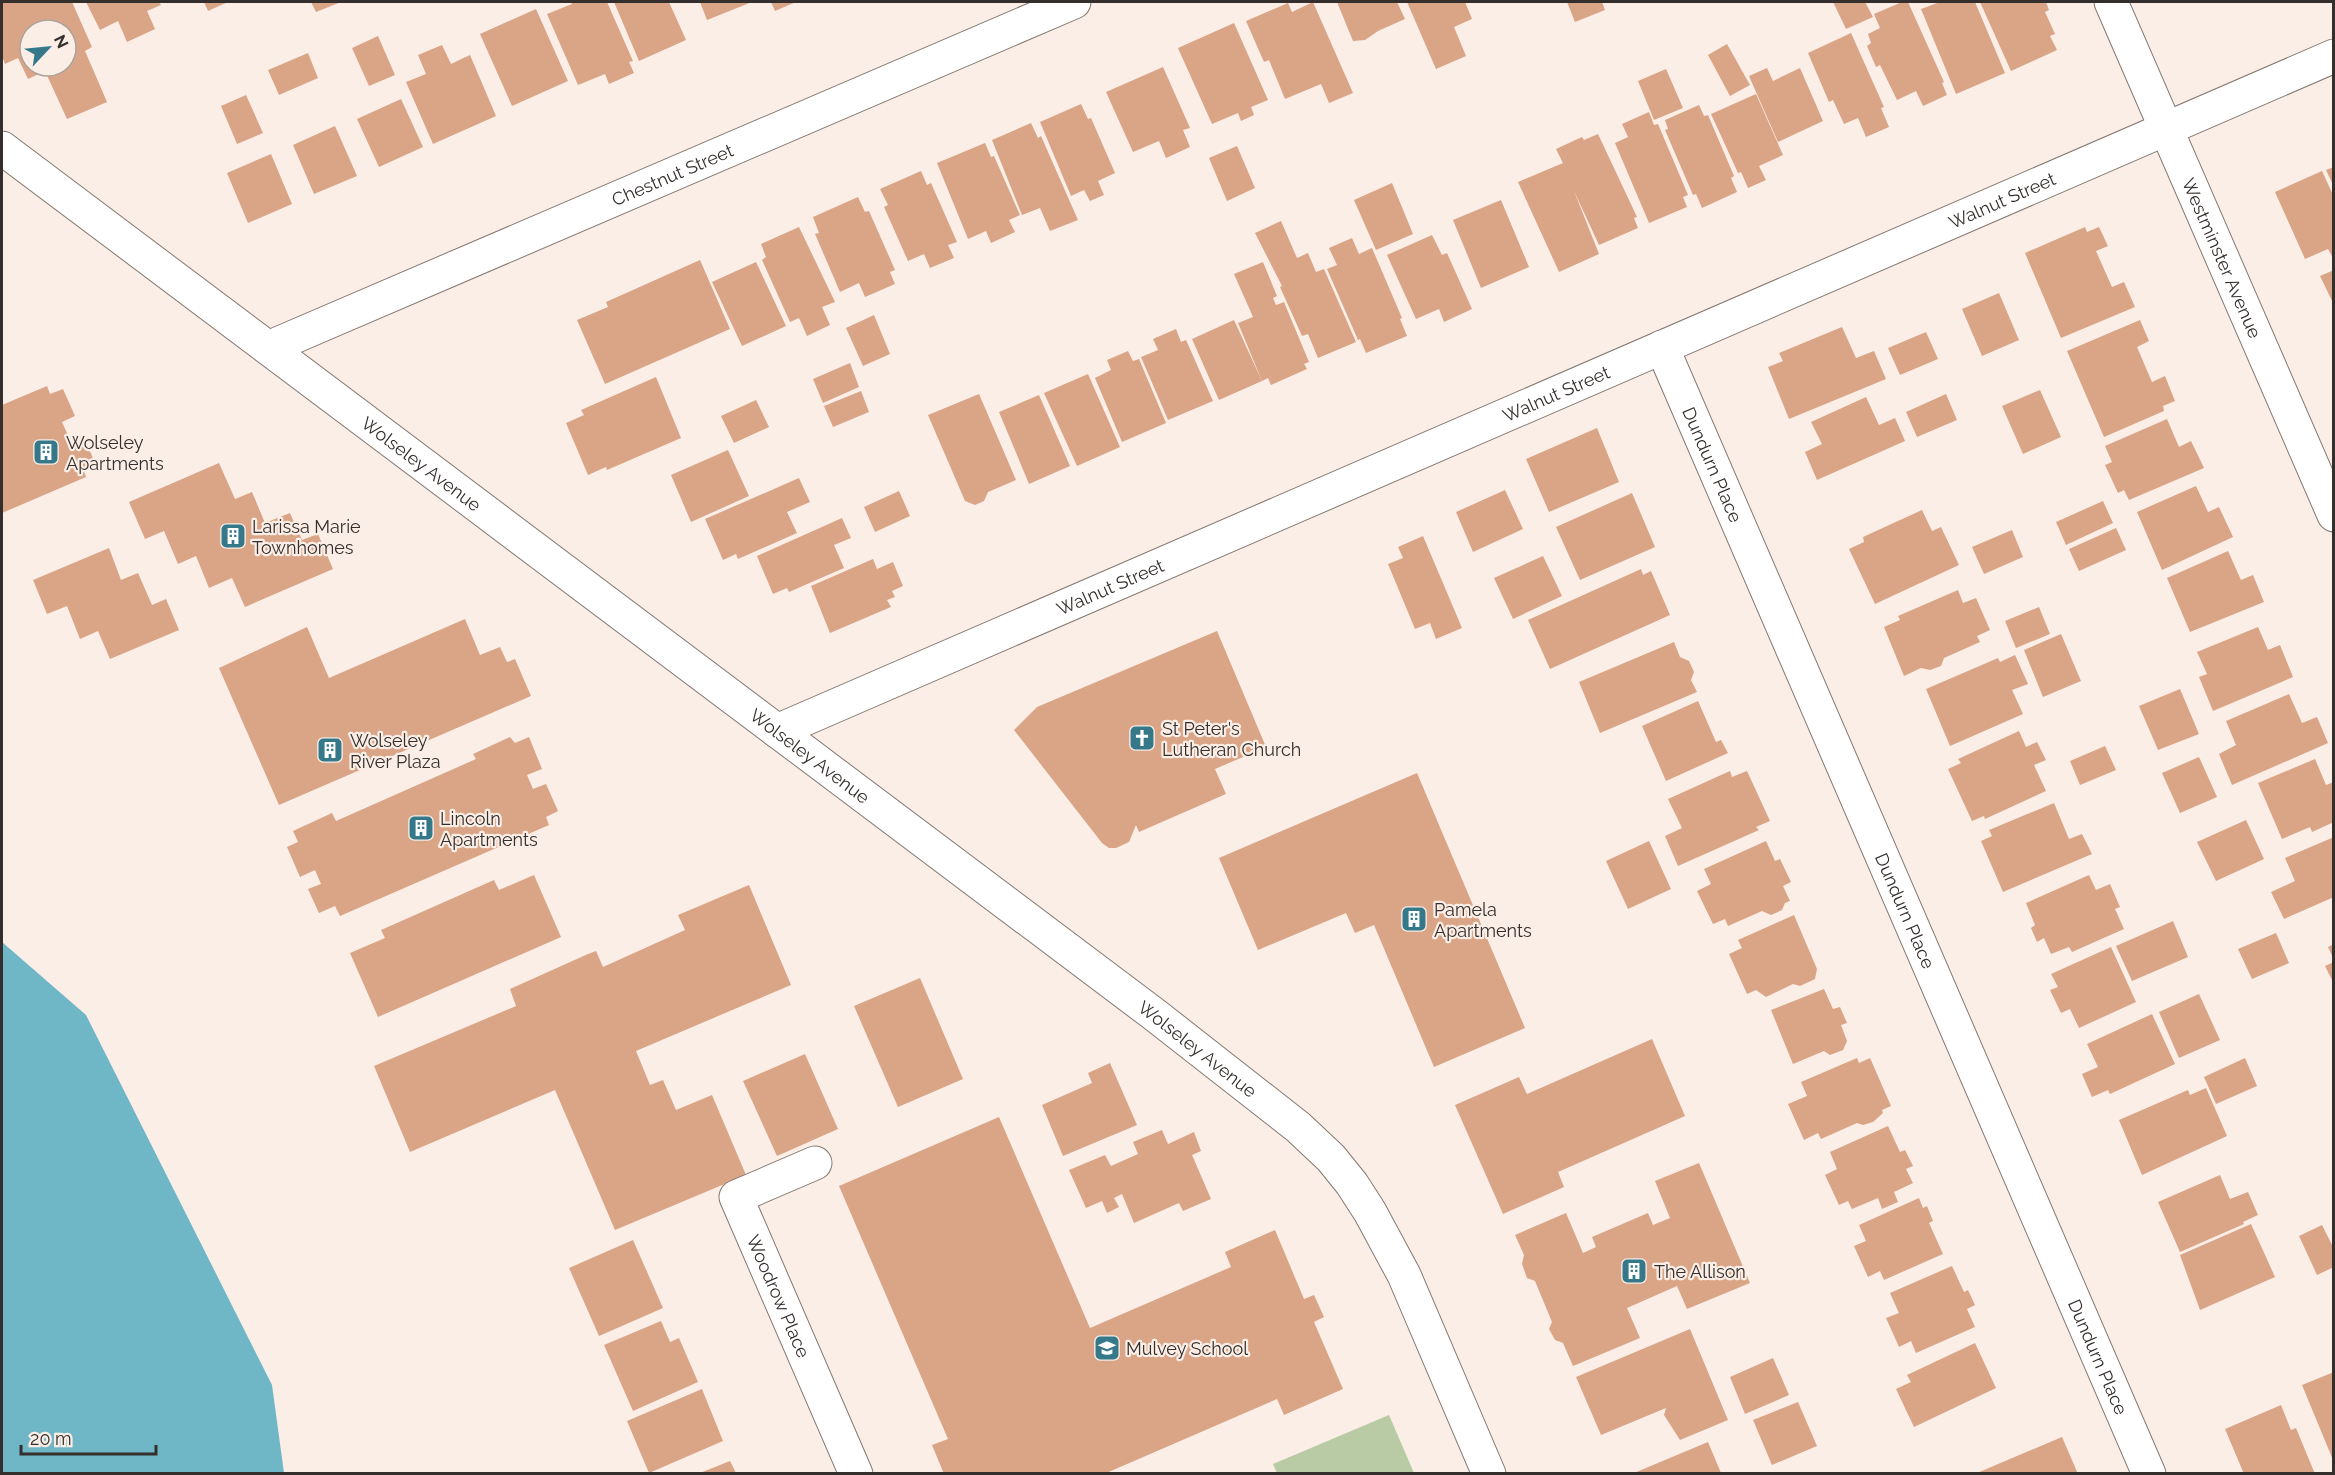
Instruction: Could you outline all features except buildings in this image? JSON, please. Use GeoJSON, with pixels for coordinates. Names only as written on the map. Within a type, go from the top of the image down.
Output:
{"type":"FeatureCollection","features":[{"type":"Feature","properties":{"kind":"street","name":"Chestnut Street"},"geometry":{"type":"LineString","coordinates":[[268,348],[1074,2]]}},
{"type":"Feature","properties":{"kind":"street","name":"Westminster Avenue"},"geometry":{"type":"LineString","coordinates":[[2111,2],[2334,515]]}},
{"type":"Feature","properties":{"kind":"street","name":"Walnut Street"},"geometry":{"type":"LineString","coordinates":[[777,731],[2334,56]]}},
{"type":"Feature","properties":{"kind":"street","name":"Wolseley Avenue"},"geometry":{"type":"LineString","coordinates":[[2,148],[1198,1048],[1298,1127],[1331,1158],[1352,1184],[1388,1243],[1490,1473]]}},
{"type":"Feature","properties":{"kind":"street","name":"Dundurn Place"},"geometry":{"type":"LineString","coordinates":[[1662,347],[2149,1473]]}},
{"type":"Feature","properties":{"kind":"street","name":"Woodrow Place"},"geometry":{"type":"LineString","coordinates":[[815,1163],[736,1197],[856,1473]]}},
{"type":"Feature","properties":{"kind":"green space"},"geometry":{"type":"Polygon","coordinates":[[[1389,1415],[1414,1473],[1277,1473],[1273,1464],[1389,1415]]]}},
{"type":"Feature","properties":{"kind":"water"},"geometry":{"type":"Polygon","coordinates":[[[2,942],[86,1015],[272,1385],[284,1473],[2,1473],[2,942]]]}},
{"type":"Feature","properties":{"kind":"place","name":"Wolseley Apartments"},"geometry":{"type":"Point","coordinates":[46,452]}},
{"type":"Feature","properties":{"kind":"place","name":"Larissa Marie Townhomes"},"geometry":{"type":"Point","coordinates":[233,536]}},
{"type":"Feature","properties":{"kind":"place","name":"St Peter's Lutheran Church"},"geometry":{"type":"Point","coordinates":[1142,738]}},
{"type":"Feature","properties":{"kind":"place","name":"Wolseley River Plaza"},"geometry":{"type":"Point","coordinates":[330,750]}},
{"type":"Feature","properties":{"kind":"place","name":"Lincoln Apartments"},"geometry":{"type":"Point","coordinates":[421,828]}},
{"type":"Feature","properties":{"kind":"place","name":"Pamela Apartments"},"geometry":{"type":"Point","coordinates":[1414,919]}},
{"type":"Feature","properties":{"kind":"place","name":"The Allison"},"geometry":{"type":"Point","coordinates":[1634,1271]}},
{"type":"Feature","properties":{"kind":"place","name":"Mulvey School"},"geometry":{"type":"Point","coordinates":[1107,1348]}}]}
